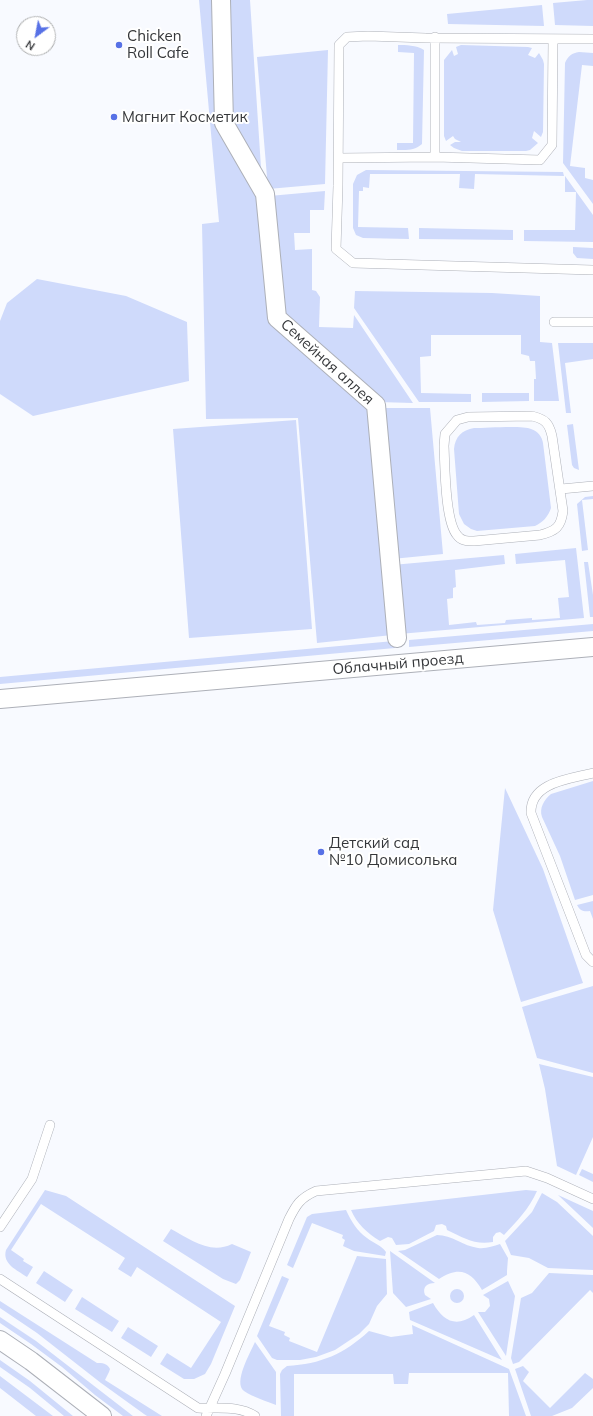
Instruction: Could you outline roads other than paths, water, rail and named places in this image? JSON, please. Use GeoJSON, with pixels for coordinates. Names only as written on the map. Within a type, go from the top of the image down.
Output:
{"type":"FeatureCollection","features":[{"type":"Feature","properties":{"kind":"street","name":"Семейная аллея"},"geometry":{"type":"LineString","coordinates":[[221,0],[224,123],[265,194],[277,318],[376,405],[397,638]]}},
{"type":"Feature","properties":{"kind":"street","name":"Облачный проезд"},"geometry":{"type":"LineString","coordinates":[[0,699],[593,647]]}},
{"type":"Feature","properties":{"kind":"street"},"geometry":{"type":"LineString","coordinates":[[0,1340],[102,1416]]}},
{"type":"Feature","properties":{"kind":"lane"},"geometry":{"type":"LineString","coordinates":[[593,39],[553,40],[368,36],[347,37],[339,45],[339,158],[336,249],[353,263],[593,270]]}},
{"type":"Feature","properties":{"kind":"lane"},"geometry":{"type":"LineString","coordinates":[[435,37],[435,157]]}},
{"type":"Feature","properties":{"kind":"lane"},"geometry":{"type":"LineString","coordinates":[[339,158],[435,157],[540,160],[552,145],[553,40]]}},
{"type":"Feature","properties":{"kind":"lane"},"geometry":{"type":"LineString","coordinates":[[554,322],[593,322]]}},
{"type":"Feature","properties":{"kind":"lane"},"geometry":{"type":"LineString","coordinates":[[532,416],[541,418],[550,428],[561,489],[563,511],[562,520],[558,528],[549,533],[533,536],[474,541],[464,540],[457,537],[449,519],[444,434],[457,420],[468,417],[532,416]]}},
{"type":"Feature","properties":{"kind":"lane"},"geometry":{"type":"LineString","coordinates":[[561,489],[593,486]]}},
{"type":"Feature","properties":{"kind":"lane"},"geometry":{"type":"LineString","coordinates":[[593,773],[546,786],[534,797],[531,806],[531,813],[586,955],[593,962]]}},
{"type":"Feature","properties":{"kind":"lane"},"geometry":{"type":"LineString","coordinates":[[0,1227],[32,1179],[50,1125]]}},
{"type":"Feature","properties":{"kind":"lane"},"geometry":{"type":"LineString","coordinates":[[208,1412],[289,1219],[299,1201],[306,1195],[316,1191],[526,1171],[546,1178],[593,1199]]}},
{"type":"Feature","properties":{"kind":"lane"},"geometry":{"type":"LineString","coordinates":[[0,1279],[198,1408],[208,1412],[237,1409],[251,1413],[255,1416]]}},
{"type":"Feature","properties":{"kind":"place","name":"Chicken Roll Cafe"},"geometry":{"type":"Point","coordinates":[119,45]}},
{"type":"Feature","properties":{"kind":"place","name":"Магнит Косметик"},"geometry":{"type":"Point","coordinates":[114,117]}},
{"type":"Feature","properties":{"kind":"place","name":"Детский сад №10 Домисолька"},"geometry":{"type":"Point","coordinates":[321,852]}}]}
